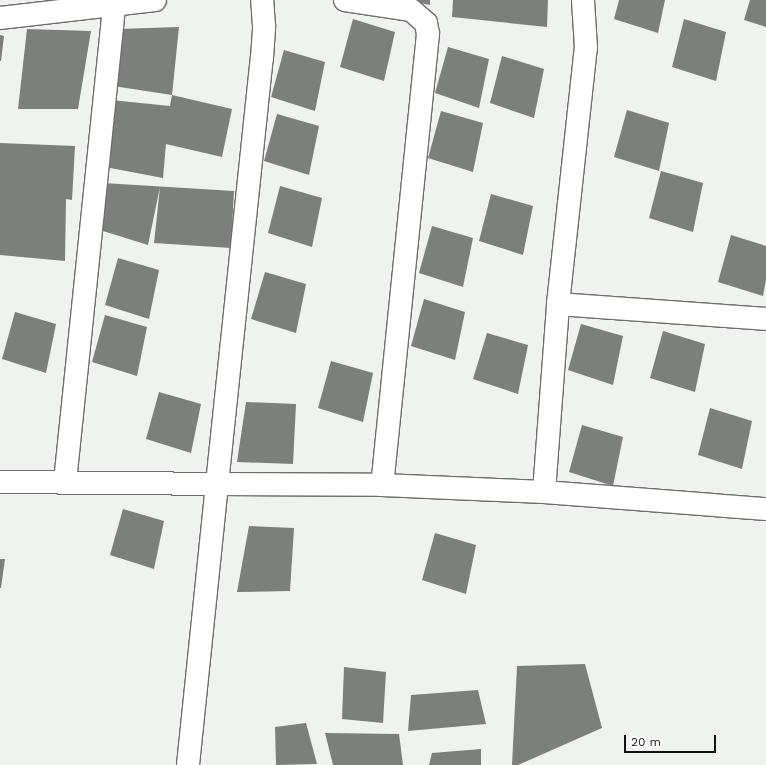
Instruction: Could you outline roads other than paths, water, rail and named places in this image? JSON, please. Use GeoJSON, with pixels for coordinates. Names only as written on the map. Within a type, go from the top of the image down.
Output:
{"type":"FeatureCollection","features":[{"type":"Feature","properties":{"kind":"street"},"geometry":{"type":"LineString","coordinates":[[0,18],[114,6],[155,0]]}},
{"type":"Feature","properties":{"kind":"street"},"geometry":{"type":"LineString","coordinates":[[188,765],[261,66],[264,26],[262,0]]}},
{"type":"Feature","properties":{"kind":"street"},"geometry":{"type":"LineString","coordinates":[[345,0],[411,10],[420,15],[426,23],[428,34],[382,485]]}},
{"type":"Feature","properties":{"kind":"street"},"geometry":{"type":"LineString","coordinates":[[544,492],[558,304],[586,48],[583,0]]}},
{"type":"Feature","properties":{"kind":"street"},"geometry":{"type":"LineString","coordinates":[[65,482],[114,6]]}},
{"type":"Feature","properties":{"kind":"street"},"geometry":{"type":"LineString","coordinates":[[558,304],[766,319]]}},
{"type":"Feature","properties":{"kind":"street"},"geometry":{"type":"LineString","coordinates":[[0,482],[382,485],[544,492],[766,509]]}}]}
